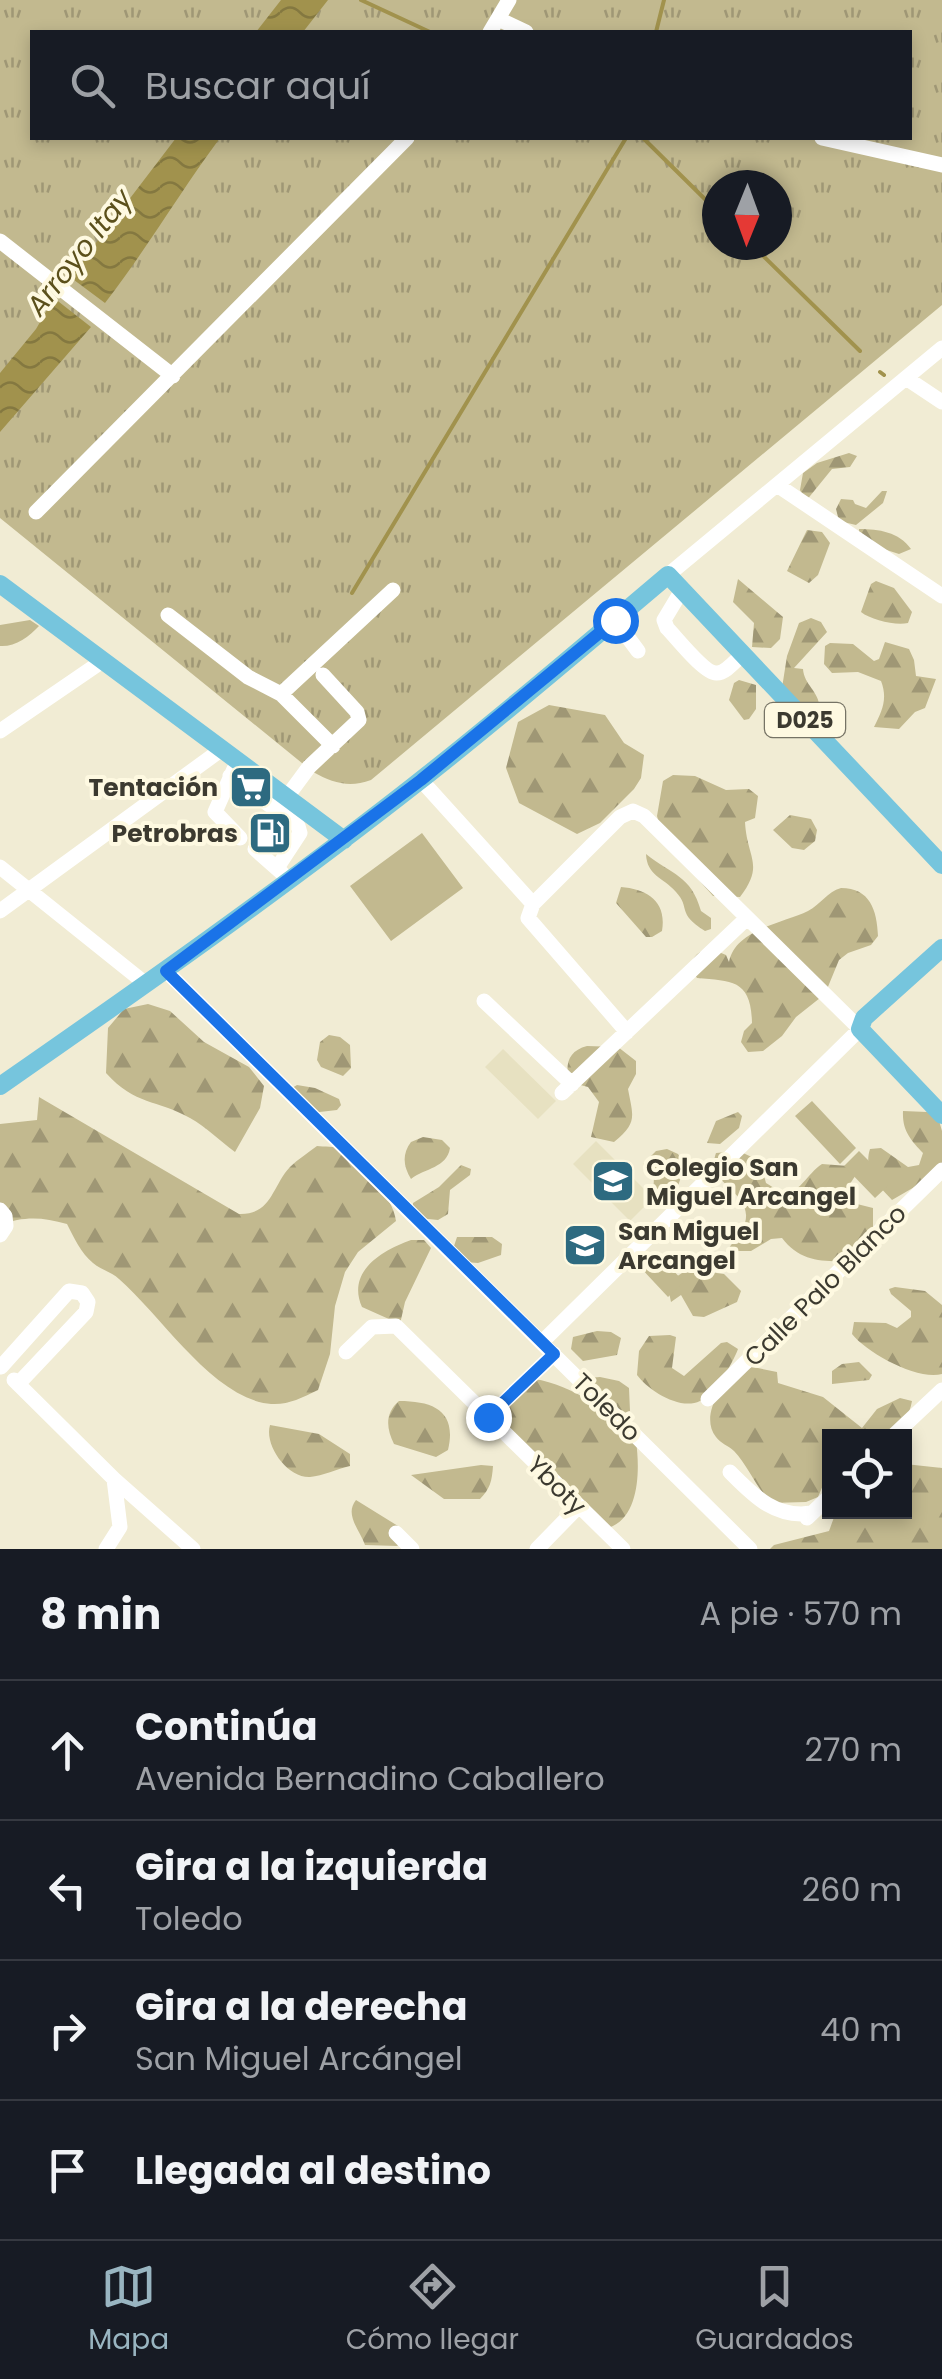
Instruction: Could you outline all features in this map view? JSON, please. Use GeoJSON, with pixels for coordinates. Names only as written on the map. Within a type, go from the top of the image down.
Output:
{"type":"FeatureCollection","features":[{"type":"Feature","properties":{"kind":"main road"},"geometry":{"type":"LineString","coordinates":[[0,1086],[166,971],[284,874],[344,840],[615,620],[675,582]]}},
{"type":"Feature","properties":{"kind":"main road","name":"D025"},"geometry":{"type":"LineString","coordinates":[[675,582],[942,865]]}},
{"type":"Feature","properties":{"kind":"main road"},"geometry":{"type":"LineString","coordinates":[[0,584],[222,748],[235,769],[344,840]]}},
{"type":"Feature","properties":{"kind":"main road"},"geometry":{"type":"LineString","coordinates":[[942,948],[864,1018],[860,1029],[942,1115]]}},
{"type":"Feature","properties":{"kind":"street"},"geometry":{"type":"LineString","coordinates":[[493,28],[509,0]]}},
{"type":"Feature","properties":{"kind":"street"},"geometry":{"type":"LineString","coordinates":[[36,512],[405,140]]}},
{"type":"Feature","properties":{"kind":"street"},"geometry":{"type":"LineString","coordinates":[[831,140],[942,165]]}},
{"type":"Feature","properties":{"kind":"street"},"geometry":{"type":"LineString","coordinates":[[0,241],[173,376]]}},
{"type":"Feature","properties":{"kind":"street"},"geometry":{"type":"LineString","coordinates":[[743,654],[716,673],[693,655],[664,620],[675,582],[778,484],[942,348]]}},
{"type":"Feature","properties":{"kind":"street"},"geometry":{"type":"LineString","coordinates":[[906,378],[942,402]]}},
{"type":"Feature","properties":{"kind":"street"},"geometry":{"type":"LineString","coordinates":[[778,484],[942,596]]}},
{"type":"Feature","properties":{"kind":"street"},"geometry":{"type":"LineString","coordinates":[[281,694],[394,590]]}},
{"type":"Feature","properties":{"kind":"street"},"geometry":{"type":"LineString","coordinates":[[168,614],[248,677],[281,694],[333,746]]}},
{"type":"Feature","properties":{"kind":"street"},"geometry":{"type":"LineString","coordinates":[[615,620],[638,651]]}},
{"type":"Feature","properties":{"kind":"street"},"geometry":{"type":"LineString","coordinates":[[0,731],[102,662]]}},
{"type":"Feature","properties":{"kind":"street"},"geometry":{"type":"LineString","coordinates":[[255,849],[284,874],[300,833],[282,803],[309,767],[357,725],[359,716],[324,675]]}},
{"type":"Feature","properties":{"kind":"street"},"geometry":{"type":"LineString","coordinates":[[0,910],[222,748]]}},
{"type":"Feature","properties":{"kind":"street"},"geometry":{"type":"LineString","coordinates":[[235,769],[214,812],[240,838]]}},
{"type":"Feature","properties":{"kind":"street"},"geometry":{"type":"LineString","coordinates":[[421,780],[532,904]]}},
{"type":"Feature","properties":{"kind":"street"},"geometry":{"type":"LineString","coordinates":[[488,1417],[548,1348],[860,1029],[644,816],[632,811],[620,816],[532,904],[528,918],[627,1032]]}},
{"type":"Feature","properties":{"kind":"street"},"geometry":{"type":"LineString","coordinates":[[0,866],[146,984]]}},
{"type":"Feature","properties":{"kind":"street"},"geometry":{"type":"LineString","coordinates":[[484,1001],[567,1088],[747,918]]}},
{"type":"Feature","properties":{"kind":"street","name":"Toledo"},"geometry":{"type":"LineString","coordinates":[[166,971],[750,1549]]}},
{"type":"Feature","properties":{"kind":"street","name":"Calle Palo Blanco"},"geometry":{"type":"LineString","coordinates":[[708,1399],[942,1170]]}},
{"type":"Feature","properties":{"kind":"street"},"geometry":{"type":"LineString","coordinates":[[0,1210],[6,1216],[6,1226],[0,1234]]}},
{"type":"Feature","properties":{"kind":"street"},"geometry":{"type":"LineString","coordinates":[[18,1384],[86,1312],[88,1302],[82,1293],[70,1292],[0,1367],[114,1479],[193,1549]]}},
{"type":"Feature","properties":{"kind":"street","name":"Yboty"},"geometry":{"type":"LineString","coordinates":[[346,1352],[372,1327],[396,1326],[622,1549]]}},
{"type":"Feature","properties":{"kind":"street"},"geometry":{"type":"LineString","coordinates":[[900,1429],[942,1390]]}},
{"type":"Feature","properties":{"kind":"street"},"geometry":{"type":"LineString","coordinates":[[730,1472],[768,1507],[806,1518],[822,1503]]}},
{"type":"Feature","properties":{"kind":"street"},"geometry":{"type":"LineString","coordinates":[[106,1549],[120,1527],[114,1479]]}},
{"type":"Feature","properties":{"kind":"street"},"geometry":{"type":"LineString","coordinates":[[537,1549],[578,1507]]}},
{"type":"Feature","properties":{"kind":"street"},"geometry":{"type":"LineString","coordinates":[[396,1534],[412,1549]]}},
{"type":"Feature","properties":{"kind":"shaded area"},"geometry":{"type":"Polygon","coordinates":[[[503,1049],[556,1101],[538,1119],[485,1067],[503,1049]]]}},
{"type":"Feature","properties":{"kind":"shaded area","name":"Colegio San Miguel Arcangel"},"geometry":{"type":"Polygon","coordinates":[[[596,1141],[653,1198],[630,1221],[573,1164],[596,1141]]]}},
{"type":"Feature","properties":{"kind":"green space"},"geometry":{"type":"Polygon","coordinates":[[[0,0],[942,0],[942,305],[371,780],[355,784],[313,772],[0,518],[0,0]]]}},
{"type":"Feature","properties":{"kind":"green space"},"geometry":{"type":"Polygon","coordinates":[[[849,453],[857,456],[850,467],[832,469],[806,501],[800,490],[803,473],[817,463],[849,453]]]}},
{"type":"Feature","properties":{"kind":"green space"},"geometry":{"type":"Polygon","coordinates":[[[882,491],[887,491],[883,503],[856,525],[839,521],[836,509],[841,499],[853,500],[866,508],[882,491]]]}},
{"type":"Feature","properties":{"kind":"green space"},"geometry":{"type":"Polygon","coordinates":[[[859,529],[888,533],[911,549],[899,554],[868,544],[859,536],[859,529]]]}},
{"type":"Feature","properties":{"kind":"green space"},"geometry":{"type":"Polygon","coordinates":[[[807,530],[822,532],[830,543],[818,575],[809,583],[787,571],[807,530]]]}},
{"type":"Feature","properties":{"kind":"green space"},"geometry":{"type":"Polygon","coordinates":[[[738,579],[783,617],[780,639],[771,648],[752,647],[754,623],[733,602],[738,579]]]}},
{"type":"Feature","properties":{"kind":"green space"},"geometry":{"type":"Polygon","coordinates":[[[876,581],[894,588],[912,612],[908,623],[884,622],[861,612],[871,584],[876,581]]]}},
{"type":"Feature","properties":{"kind":"green space"},"geometry":{"type":"Polygon","coordinates":[[[811,618],[821,622],[827,632],[794,668],[803,669],[818,699],[819,711],[808,714],[782,688],[787,656],[799,623],[811,618]]]}},
{"type":"Feature","properties":{"kind":"green space"},"geometry":{"type":"Polygon","coordinates":[[[30,620],[39,626],[31,634],[0,646],[0,625],[30,620]]]}},
{"type":"Feature","properties":{"kind":"green space"},"geometry":{"type":"Polygon","coordinates":[[[885,642],[909,649],[916,676],[936,679],[925,708],[915,712],[899,729],[874,727],[884,699],[881,681],[858,672],[832,673],[824,664],[825,646],[830,643],[853,644],[874,661],[879,659],[885,642]]]}},
{"type":"Feature","properties":{"kind":"green space"},"geometry":{"type":"Polygon","coordinates":[[[739,680],[756,685],[756,709],[744,720],[729,700],[734,683],[739,680]]]}},
{"type":"Feature","properties":{"kind":"green space"},"geometry":{"type":"Polygon","coordinates":[[[549,705],[605,715],[624,743],[644,755],[641,778],[634,789],[600,823],[577,834],[519,803],[506,768],[518,722],[549,705]]]}},
{"type":"Feature","properties":{"kind":"green space"},"geometry":{"type":"Polygon","coordinates":[[[673,775],[695,776],[726,790],[749,789],[758,796],[755,818],[745,822],[753,861],[752,877],[740,897],[713,896],[663,839],[657,816],[663,781],[673,775]]]}},
{"type":"Feature","properties":{"kind":"green space"},"geometry":{"type":"Polygon","coordinates":[[[790,815],[811,819],[817,830],[815,841],[804,850],[792,848],[773,830],[790,815]]]}},
{"type":"Feature","properties":{"kind":"green space"},"geometry":{"type":"Polygon","coordinates":[[[422,833],[463,888],[391,941],[350,886],[422,833]]]}},
{"type":"Feature","properties":{"kind":"green space"},"geometry":{"type":"Polygon","coordinates":[[[646,854],[686,883],[701,911],[711,918],[711,929],[705,931],[690,920],[680,898],[649,867],[646,854]]]}},
{"type":"Feature","properties":{"kind":"green space"},"geometry":{"type":"Polygon","coordinates":[[[621,887],[647,894],[658,904],[662,931],[646,937],[616,903],[621,887]]]}},
{"type":"Feature","properties":{"kind":"green space"},"geometry":{"type":"Polygon","coordinates":[[[841,888],[859,892],[870,902],[878,936],[871,945],[839,960],[825,994],[796,1017],[782,1036],[763,1051],[748,1052],[741,1042],[752,1023],[744,991],[730,982],[697,978],[690,968],[692,961],[708,950],[726,955],[729,962],[733,951],[750,935],[808,911],[841,888]]]}},
{"type":"Feature","properties":{"kind":"green space"},"geometry":{"type":"Polygon","coordinates":[[[148,1004],[170,1011],[204,1042],[249,1067],[264,1086],[260,1108],[235,1152],[196,1122],[137,1097],[106,1073],[108,1028],[124,1009],[148,1004]]]}},
{"type":"Feature","properties":{"kind":"green space"},"geometry":{"type":"Polygon","coordinates":[[[329,1035],[350,1045],[351,1068],[343,1076],[321,1067],[317,1060],[320,1042],[329,1035]]]}},
{"type":"Feature","properties":{"kind":"green space"},"geometry":{"type":"Polygon","coordinates":[[[587,1046],[618,1047],[636,1061],[636,1074],[628,1089],[632,1118],[627,1130],[614,1142],[591,1137],[599,1102],[588,1087],[569,1082],[569,1059],[587,1046]]]}},
{"type":"Feature","properties":{"kind":"green space"},"geometry":{"type":"Polygon","coordinates":[[[292,1088],[315,1088],[339,1099],[341,1105],[337,1110],[311,1113],[292,1088]]]}},
{"type":"Feature","properties":{"kind":"green space"},"geometry":{"type":"Polygon","coordinates":[[[39,1097],[239,1214],[265,1205],[290,1167],[317,1146],[342,1149],[367,1170],[390,1202],[396,1221],[358,1252],[345,1272],[335,1306],[330,1354],[318,1390],[275,1404],[239,1394],[202,1366],[119,1279],[89,1259],[67,1224],[33,1218],[0,1225],[0,1124],[37,1120],[39,1097]]]}},
{"type":"Feature","properties":{"kind":"green space"},"geometry":{"type":"Polygon","coordinates":[[[812,1101],[856,1148],[840,1164],[795,1116],[812,1101]]]}},
{"type":"Feature","properties":{"kind":"green space"},"geometry":{"type":"Polygon","coordinates":[[[903,1111],[927,1112],[938,1117],[942,1171],[892,1200],[873,1177],[868,1157],[870,1149],[881,1148],[908,1167],[919,1165],[923,1153],[906,1130],[903,1111]]]}},
{"type":"Feature","properties":{"kind":"green space"},"geometry":{"type":"Polygon","coordinates":[[[738,1112],[742,1116],[739,1128],[720,1144],[707,1143],[716,1121],[738,1112]]]}},
{"type":"Feature","properties":{"kind":"green space"},"geometry":{"type":"Polygon","coordinates":[[[423,1137],[442,1140],[450,1148],[448,1155],[440,1164],[411,1179],[405,1165],[406,1151],[411,1142],[423,1137]]]}},
{"type":"Feature","properties":{"kind":"green space"},"geometry":{"type":"Polygon","coordinates":[[[667,1149],[678,1154],[685,1165],[674,1198],[666,1207],[653,1199],[654,1176],[643,1170],[643,1164],[656,1151],[667,1149]]]}},
{"type":"Feature","properties":{"kind":"green space"},"geometry":{"type":"Polygon","coordinates":[[[739,1151],[760,1161],[766,1183],[786,1191],[798,1187],[822,1164],[861,1167],[846,1190],[849,1202],[873,1208],[873,1232],[851,1261],[805,1256],[782,1238],[771,1239],[751,1251],[727,1251],[744,1226],[746,1212],[714,1164],[716,1153],[739,1151]]]}},
{"type":"Feature","properties":{"kind":"green space"},"geometry":{"type":"Polygon","coordinates":[[[859,1151],[891,1183],[875,1198],[844,1166],[859,1151]]]}},
{"type":"Feature","properties":{"kind":"green space"},"geometry":{"type":"Polygon","coordinates":[[[461,1165],[471,1169],[470,1175],[450,1190],[448,1214],[438,1220],[419,1218],[413,1203],[439,1187],[461,1165]]]}},
{"type":"Feature","properties":{"kind":"green space"},"geometry":{"type":"Polygon","coordinates":[[[457,1237],[492,1237],[502,1244],[501,1255],[478,1263],[465,1262],[453,1249],[457,1237]]]}},
{"type":"Feature","properties":{"kind":"green space"},"geometry":{"type":"Polygon","coordinates":[[[411,1240],[424,1240],[431,1248],[405,1302],[400,1324],[362,1307],[359,1283],[379,1256],[411,1240]]]}},
{"type":"Feature","properties":{"kind":"green space"},"geometry":{"type":"Polygon","coordinates":[[[656,1252],[684,1282],[668,1297],[640,1267],[656,1252]]]}},
{"type":"Feature","properties":{"kind":"green space"},"geometry":{"type":"Polygon","coordinates":[[[688,1269],[724,1274],[741,1291],[737,1302],[704,1317],[693,1316],[681,1295],[671,1302],[667,1283],[688,1269]]]}},
{"type":"Feature","properties":{"kind":"green space"},"geometry":{"type":"Polygon","coordinates":[[[889,1289],[925,1291],[942,1305],[942,1374],[920,1373],[894,1364],[852,1334],[854,1322],[886,1323],[897,1328],[911,1317],[911,1311],[891,1294],[889,1289]]]}},
{"type":"Feature","properties":{"kind":"green space"},"geometry":{"type":"Polygon","coordinates":[[[597,1331],[621,1338],[617,1355],[583,1361],[571,1349],[573,1337],[597,1331]]]}},
{"type":"Feature","properties":{"kind":"green space"},"geometry":{"type":"Polygon","coordinates":[[[649,1336],[676,1337],[672,1368],[684,1376],[721,1343],[738,1349],[722,1378],[700,1401],[674,1401],[637,1375],[639,1351],[649,1336]]]}},
{"type":"Feature","properties":{"kind":"green space"},"geometry":{"type":"Polygon","coordinates":[[[859,1362],[872,1375],[869,1380],[832,1384],[832,1371],[842,1364],[859,1362]]]}},
{"type":"Feature","properties":{"kind":"green space"},"geometry":{"type":"Polygon","coordinates":[[[753,1367],[777,1372],[778,1383],[823,1397],[862,1428],[877,1409],[900,1398],[912,1401],[908,1415],[895,1429],[822,1429],[822,1488],[818,1497],[806,1502],[771,1503],[739,1457],[712,1429],[711,1412],[731,1371],[753,1367]]]}},
{"type":"Feature","properties":{"kind":"green space"},"geometry":{"type":"Polygon","coordinates":[[[600,1377],[629,1388],[630,1411],[624,1413],[611,1407],[588,1378],[600,1377]]]}},
{"type":"Feature","properties":{"kind":"green space"},"geometry":{"type":"Polygon","coordinates":[[[534,1379],[563,1387],[590,1401],[636,1441],[636,1491],[619,1523],[608,1528],[504,1422],[514,1392],[534,1379]]]}},
{"type":"Feature","properties":{"kind":"green space"},"geometry":{"type":"Polygon","coordinates":[[[399,1401],[423,1403],[440,1411],[449,1426],[448,1450],[436,1457],[394,1444],[388,1421],[399,1401]]]}},
{"type":"Feature","properties":{"kind":"green space"},"geometry":{"type":"Polygon","coordinates":[[[270,1425],[319,1434],[350,1454],[350,1466],[310,1477],[293,1472],[274,1451],[270,1425]]]}},
{"type":"Feature","properties":{"kind":"green space"},"geometry":{"type":"Polygon","coordinates":[[[912,1465],[942,1468],[942,1549],[770,1549],[829,1531],[833,1519],[912,1519],[912,1465]]]}},
{"type":"Feature","properties":{"kind":"green space"},"geometry":{"type":"Polygon","coordinates":[[[493,1466],[490,1484],[480,1499],[444,1499],[411,1475],[493,1466]]]}},
{"type":"Feature","properties":{"kind":"green space"},"geometry":{"type":"Polygon","coordinates":[[[356,1500],[398,1526],[402,1543],[365,1545],[352,1517],[356,1500]]]}},
{"type":"Feature","properties":{"kind":"water"},"geometry":{"type":"Polygon","coordinates":[[[281,0],[328,0],[305,30],[258,30],[281,0]]]}},
{"type":"Feature","properties":{"kind":"water"},"geometry":{"type":"Polygon","coordinates":[[[174,140],[219,140],[105,303],[70,277],[174,140]]]}},
{"type":"Feature","properties":{"kind":"water"},"geometry":{"type":"Polygon","coordinates":[[[54,298],[91,327],[0,432],[0,373],[36,329],[54,298]]]}},
{"type":"Feature","properties":{"kind":"waterway"},"geometry":{"type":"LineString","coordinates":[[361,0],[426,30]]}},
{"type":"Feature","properties":{"kind":"waterway"},"geometry":{"type":"LineString","coordinates":[[656,30],[664,0]]}},
{"type":"Feature","properties":{"kind":"waterway"},"geometry":{"type":"LineString","coordinates":[[352,593],[625,140]]}},
{"type":"Feature","properties":{"kind":"waterway"},"geometry":{"type":"LineString","coordinates":[[645,140],[702,196]]}},
{"type":"Feature","properties":{"kind":"waterway"},"geometry":{"type":"LineString","coordinates":[[767,260],[860,351]]}},
{"type":"Feature","properties":{"kind":"waterway"},"geometry":{"type":"LineString","coordinates":[[880,372],[884,375]]}},
{"type":"Feature","properties":{"kind":"place","name":"Tentación"},"geometry":{"type":"Point","coordinates":[251,787]}},
{"type":"Feature","properties":{"kind":"place","name":"Petrobras"},"geometry":{"type":"Point","coordinates":[270,833]}},
{"type":"Feature","properties":{"kind":"place","name":"Colegio San Miguel Arcangel"},"geometry":{"type":"Point","coordinates":[613,1181]}},
{"type":"Feature","properties":{"kind":"place","name":"San Miguel Arcangel"},"geometry":{"type":"Point","coordinates":[585,1245]}},
{"type":"Feature","properties":{"kind":"route"},"geometry":{"type":"LineString","coordinates":[[488,1417],[554,1354],[166,971],[421,780],[615,620]]}},
{"type":"Feature","properties":{"kind":"water label","name":"Arroyo Itay"},"geometry":{"type":"Point","coordinates":[79,252]}}]}
